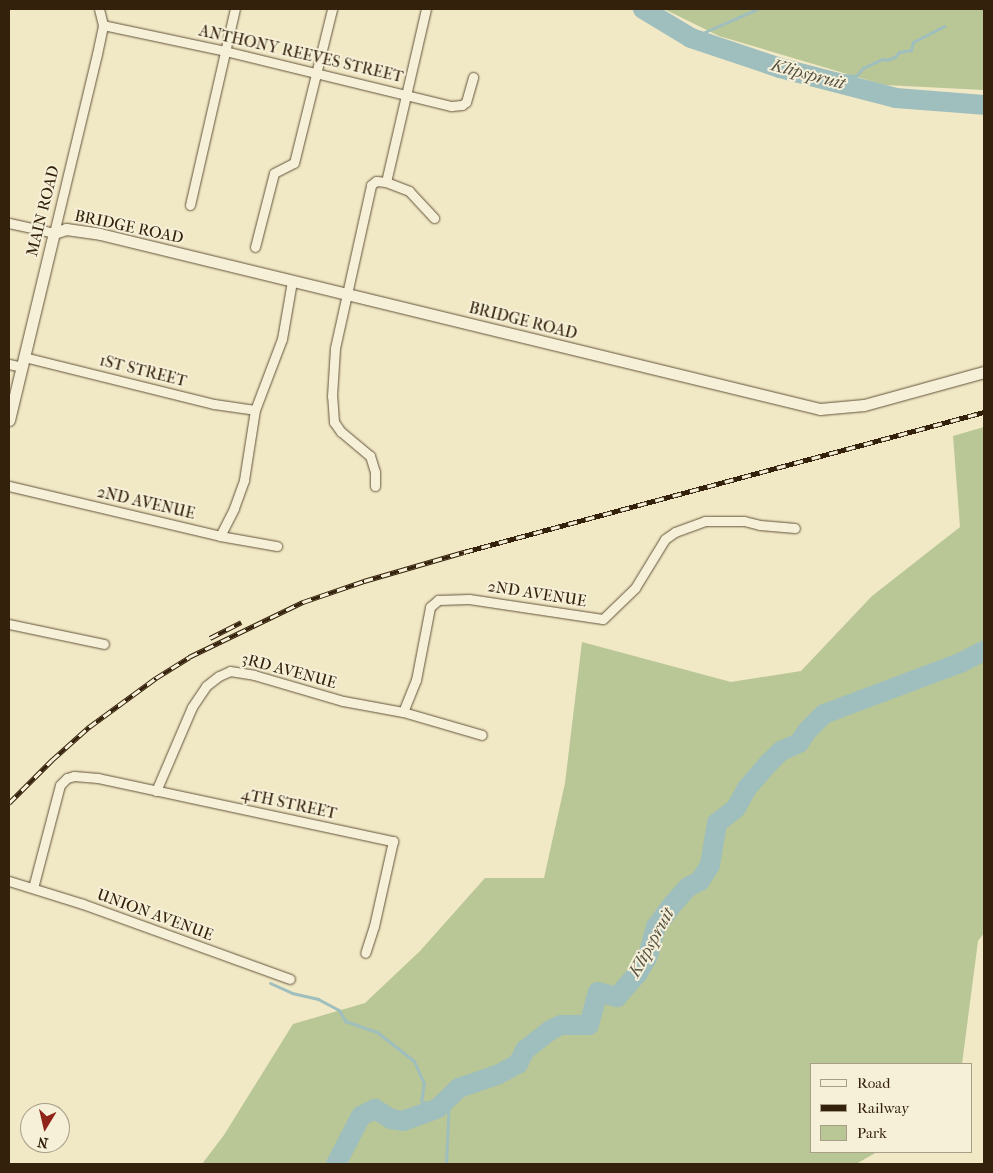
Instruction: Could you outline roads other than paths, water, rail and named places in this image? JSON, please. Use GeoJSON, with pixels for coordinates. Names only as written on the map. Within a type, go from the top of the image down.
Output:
{"type":"FeatureCollection","features":[{"type":"Feature","properties":{"kind":"street"},"geometry":{"type":"LineString","coordinates":[[100,11],[109,9]]}},
{"type":"Feature","properties":{"kind":"street"},"geometry":{"type":"LineString","coordinates":[[190,205],[235,9]]}},
{"type":"Feature","properties":{"kind":"street"},"geometry":{"type":"LineString","coordinates":[[255,247],[274,173],[294,162],[332,9]]}},
{"type":"Feature","properties":{"kind":"street"},"geometry":{"type":"LineString","coordinates":[[386,182],[426,9]]}},
{"type":"Feature","properties":{"kind":"street","name":"MAIN ROAD"},"geometry":{"type":"LineString","coordinates":[[9,420],[102,25],[100,11]]}},
{"type":"Feature","properties":{"kind":"street","name":"ANTHONY REEVES STREET"},"geometry":{"type":"LineString","coordinates":[[102,25],[225,51],[451,106],[462,105],[468,97],[473,77]]}},
{"type":"Feature","properties":{"kind":"street"},"geometry":{"type":"LineString","coordinates":[[375,486],[375,472],[370,456],[337,428],[333,416],[333,362],[371,186],[376,181],[386,182],[409,191],[434,218]]}},
{"type":"Feature","properties":{"kind":"street"},"geometry":{"type":"LineString","coordinates":[[9,223],[54,233]]}},
{"type":"Feature","properties":{"kind":"street","name":"BRIDGE ROAD"},"geometry":{"type":"LineString","coordinates":[[54,233],[66,229],[88,232],[820,409],[858,406],[984,372]]}},
{"type":"Feature","properties":{"kind":"street"},"geometry":{"type":"LineString","coordinates":[[220,536],[234,508],[244,480],[255,410],[282,339],[292,281]]}},
{"type":"Feature","properties":{"kind":"street","name":"1ST STREET"},"geometry":{"type":"LineString","coordinates":[[9,364],[23,362],[214,404],[255,410]]}},
{"type":"Feature","properties":{"kind":"street","name":"2ND AVENUE"},"geometry":{"type":"LineString","coordinates":[[9,486],[220,536],[277,546]]}},
{"type":"Feature","properties":{"kind":"street","name":"2ND AVENUE"},"geometry":{"type":"LineString","coordinates":[[403,712],[413,691],[430,607],[438,600],[469,599],[603,619],[635,588],[665,539],[676,532],[706,521],[744,521],[760,526],[795,528]]}},
{"type":"Feature","properties":{"kind":"street"},"geometry":{"type":"LineString","coordinates":[[9,624],[104,644]]}},
{"type":"Feature","properties":{"kind":"street","name":"3RD AVENUE"},"geometry":{"type":"LineString","coordinates":[[156,791],[192,707],[206,686],[225,673],[242,672],[343,700],[403,712],[482,735]]}},
{"type":"Feature","properties":{"kind":"street","name":"4TH STREET"},"geometry":{"type":"LineString","coordinates":[[33,888],[60,785],[67,778],[74,776],[98,778],[393,841],[374,926],[365,953]]}},
{"type":"Feature","properties":{"kind":"street","name":"UNION AVENUE"},"geometry":{"type":"LineString","coordinates":[[9,881],[290,979]]}},
{"type":"Feature","properties":{"kind":"waterway","name":"Klipspruit"},"geometry":{"type":"LineString","coordinates":[[643,9],[691,38],[780,68],[896,98],[984,105]]}},
{"type":"Feature","properties":{"kind":"waterway"},"geometry":{"type":"LineString","coordinates":[[691,38],[757,9]]}},
{"type":"Feature","properties":{"kind":"waterway"},"geometry":{"type":"LineString","coordinates":[[828,81],[843,75],[856,76],[863,68],[882,59],[887,60],[895,57],[899,52],[911,50],[913,42],[944,26]]}},
{"type":"Feature","properties":{"kind":"waterway","name":"Klipspruit"},"geometry":{"type":"LineString","coordinates":[[336,1164],[361,1116],[375,1109],[391,1119],[403,1121],[438,1108],[459,1088],[497,1075],[518,1064],[525,1050],[549,1031],[561,1025],[589,1025],[598,992],[617,997],[638,973],[648,956],[656,927],[688,887],[700,881],[710,865],[717,823],[736,808],[747,788],[769,763],[781,751],[799,743],[807,731],[824,714],[962,662],[984,651]]}},
{"type":"Feature","properties":{"kind":"waterway"},"geometry":{"type":"LineString","coordinates":[[270,983],[292,993],[318,999],[339,1010],[345,1021],[377,1032],[414,1061],[424,1083],[421,1101],[438,1108]]}},
{"type":"Feature","properties":{"kind":"waterway"},"geometry":{"type":"LineString","coordinates":[[446,1164],[449,1098]]}},
{"type":"Feature","properties":{"kind":"railway"},"geometry":{"type":"LineString","coordinates":[[9,803],[52,760],[89,727],[156,678],[189,657],[303,602],[364,581],[464,552],[984,412]]}},
{"type":"Feature","properties":{"kind":"railway"},"geometry":{"type":"LineString","coordinates":[[210,638],[241,622]]}}]}
